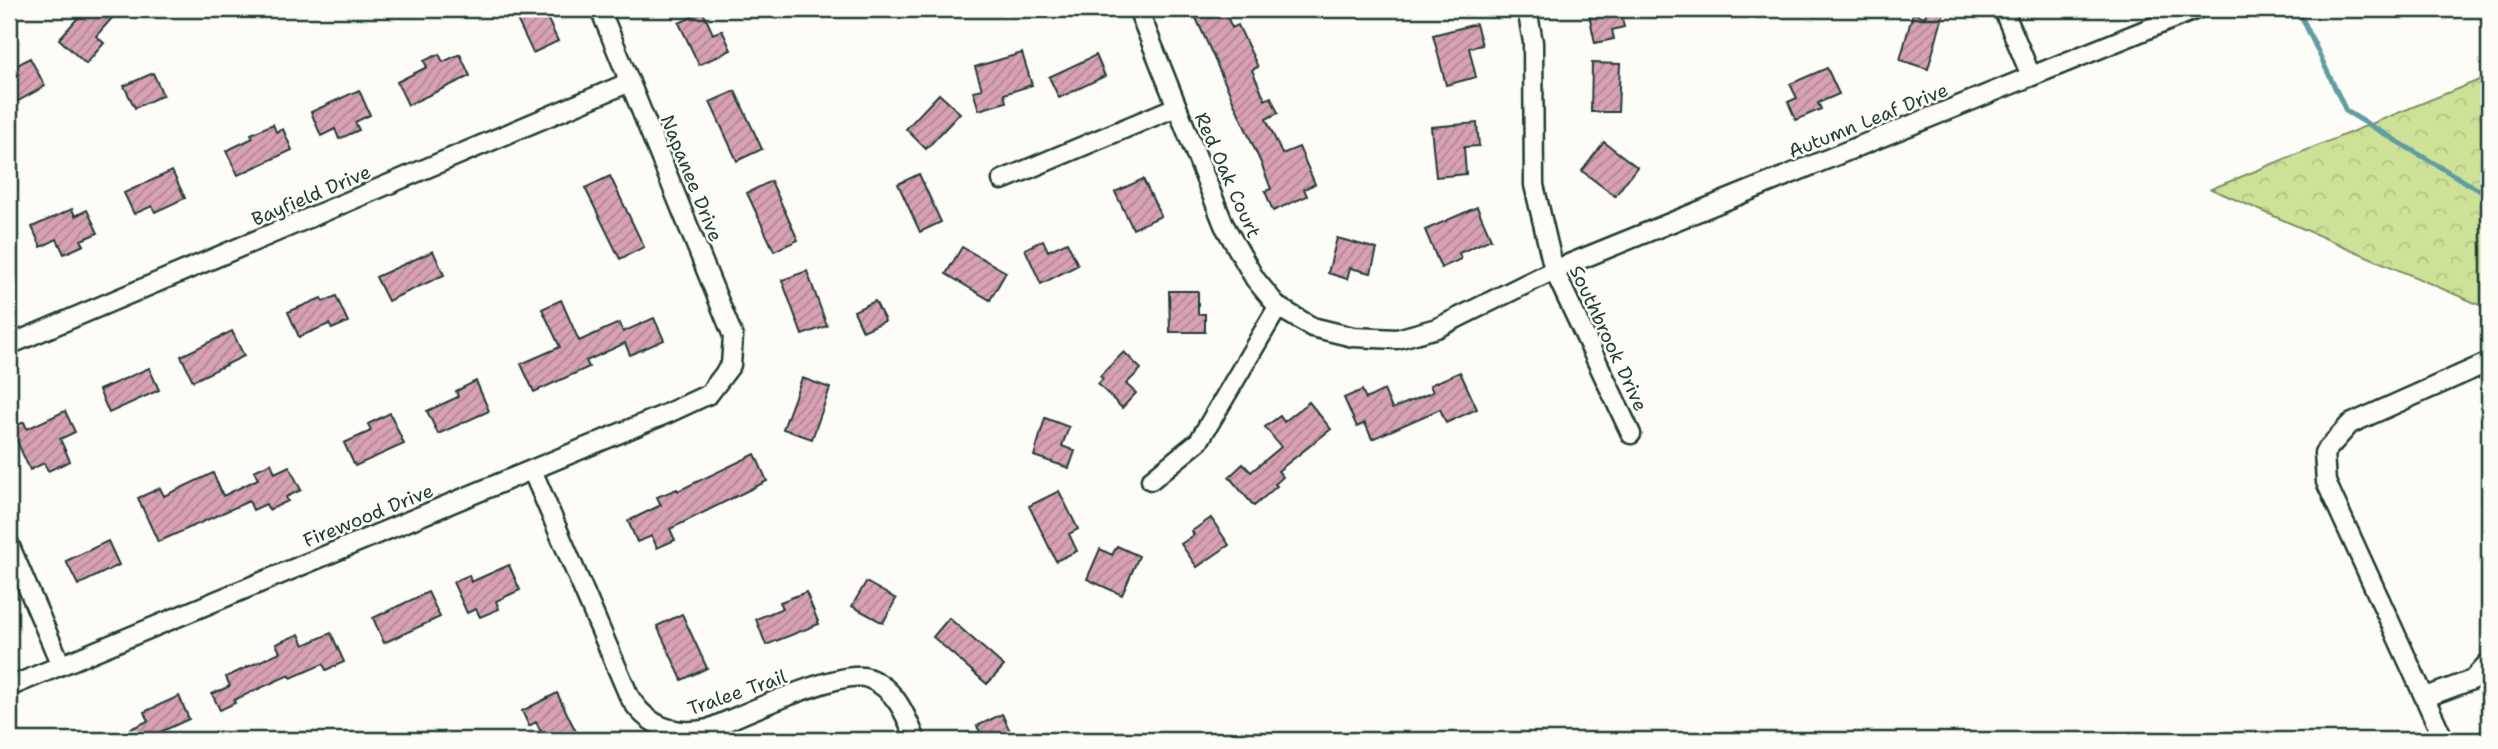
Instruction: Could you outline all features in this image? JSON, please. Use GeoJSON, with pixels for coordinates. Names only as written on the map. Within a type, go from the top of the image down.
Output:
{"type":"FeatureCollection","features":[{"type":"Feature","properties":{"kind":"street","name":"Napanee Drive"},"geometry":{"type":"LineString","coordinates":[[600,9],[733,336],[732,365]]}},
{"type":"Feature","properties":{"kind":"street","name":"Red Oak Court"},"geometry":{"type":"LineString","coordinates":[[1138,9],[1224,225],[1255,279],[1278,307],[1312,327],[1353,337],[1397,340],[1437,328],[1554,270]]}},
{"type":"Feature","properties":{"kind":"street","name":"Southbrook Drive"},"geometry":{"type":"LineString","coordinates":[[1527,9],[1533,42],[1534,185],[1554,270],[1631,434]]}},
{"type":"Feature","properties":{"kind":"street"},"geometry":{"type":"LineString","coordinates":[[2003,9],[2031,76]]}},
{"type":"Feature","properties":{"kind":"street","name":"Autumn Leaf Drive"},"geometry":{"type":"LineString","coordinates":[[1554,270],[2197,9]]}},
{"type":"Feature","properties":{"kind":"street","name":"Bayfield Drive"},"geometry":{"type":"LineString","coordinates":[[9,345],[630,82]]}},
{"type":"Feature","properties":{"kind":"street"},"geometry":{"type":"LineString","coordinates":[[1002,180],[1176,107]]}},
{"type":"Feature","properties":{"kind":"street"},"geometry":{"type":"LineString","coordinates":[[1151,481],[1199,441],[1278,307]]}},
{"type":"Feature","properties":{"kind":"street"},"geometry":{"type":"LineString","coordinates":[[2444,740],[2326,482],[2324,453],[2350,424],[2489,362]]}},
{"type":"Feature","properties":{"kind":"street","name":"Firewood Drive"},"geometry":{"type":"LineString","coordinates":[[9,687],[666,414],[709,394],[732,365]]}},
{"type":"Feature","properties":{"kind":"street","name":"Tralee Trail"},"geometry":{"type":"LineString","coordinates":[[532,470],[629,696],[635,706],[654,723],[679,732],[708,729],[822,683],[847,677],[867,677],[895,696],[916,740]]}},
{"type":"Feature","properties":{"kind":"street"},"geometry":{"type":"LineString","coordinates":[[9,544],[61,665]]}},
{"type":"Feature","properties":{"kind":"street"},"geometry":{"type":"LineString","coordinates":[[2426,697],[2472,680],[2489,662]]}},
{"type":"Feature","properties":{"kind":"green space"},"geometry":{"type":"Polygon","coordinates":[[[2489,76],[2489,309],[2211,189],[2489,76]]]}},
{"type":"Feature","properties":{"kind":"building"},"geometry":{"type":"Polygon","coordinates":[[[86,9],[120,9],[96,36],[104,43],[86,64],[59,39],[86,9]]]}},
{"type":"Feature","properties":{"kind":"building"},"geometry":{"type":"Polygon","coordinates":[[[512,9],[543,9],[558,41],[533,53],[512,9]]]}},
{"type":"Feature","properties":{"kind":"building"},"geometry":{"type":"Polygon","coordinates":[[[1192,9],[1224,9],[1232,28],[1238,25],[1258,67],[1252,70],[1265,100],[1271,97],[1278,113],[1266,119],[1282,154],[1299,147],[1315,184],[1304,189],[1307,196],[1273,211],[1265,191],[1271,189],[1261,163],[1192,9]]]}},
{"type":"Feature","properties":{"kind":"building"},"geometry":{"type":"Polygon","coordinates":[[[1588,9],[1620,9],[1624,27],[1612,30],[1614,39],[1595,43],[1588,9]]]}},
{"type":"Feature","properties":{"kind":"building"},"geometry":{"type":"Polygon","coordinates":[[[1927,9],[1944,12],[1928,69],[1900,60],[1913,13],[1925,17],[1927,9]]]}},
{"type":"Feature","properties":{"kind":"building"},"geometry":{"type":"Polygon","coordinates":[[[703,12],[713,34],[722,30],[731,50],[699,65],[679,23],[703,12]]]}},
{"type":"Feature","properties":{"kind":"building"},"geometry":{"type":"Polygon","coordinates":[[[1476,24],[1482,45],[1469,48],[1476,77],[1446,85],[1433,35],[1476,24]]]}},
{"type":"Feature","properties":{"kind":"building"},"geometry":{"type":"Polygon","coordinates":[[[1022,53],[1032,85],[1004,94],[1006,102],[979,110],[973,91],[982,89],[975,67],[1022,53]]]}},
{"type":"Feature","properties":{"kind":"building"},"geometry":{"type":"Polygon","coordinates":[[[439,54],[443,62],[460,54],[470,76],[408,105],[397,82],[427,67],[424,61],[439,54]]]}},
{"type":"Feature","properties":{"kind":"building"},"geometry":{"type":"Polygon","coordinates":[[[1096,55],[1105,76],[1059,98],[1049,77],[1096,55]]]}},
{"type":"Feature","properties":{"kind":"building"},"geometry":{"type":"Polygon","coordinates":[[[30,58],[45,86],[9,106],[9,70],[30,58]]]}},
{"type":"Feature","properties":{"kind":"building"},"geometry":{"type":"Polygon","coordinates":[[[1592,63],[1620,64],[1618,112],[1591,112],[1592,63]]]}},
{"type":"Feature","properties":{"kind":"building"},"geometry":{"type":"Polygon","coordinates":[[[1827,68],[1839,94],[1818,103],[1821,109],[1796,120],[1788,102],[1797,98],[1790,84],[1827,68]]]}},
{"type":"Feature","properties":{"kind":"building"},"geometry":{"type":"Polygon","coordinates":[[[153,73],[163,95],[135,108],[124,86],[153,73]]]}},
{"type":"Feature","properties":{"kind":"building"},"geometry":{"type":"Polygon","coordinates":[[[359,90],[370,115],[355,122],[359,130],[339,139],[335,129],[321,136],[311,112],[359,90]]]}},
{"type":"Feature","properties":{"kind":"building"},"geometry":{"type":"Polygon","coordinates":[[[735,91],[762,149],[737,161],[710,102],[735,91]]]}},
{"type":"Feature","properties":{"kind":"building"},"geometry":{"type":"Polygon","coordinates":[[[939,94],[960,113],[926,149],[906,129],[939,94]]]}},
{"type":"Feature","properties":{"kind":"building"},"geometry":{"type":"Polygon","coordinates":[[[1477,123],[1479,146],[1464,147],[1466,174],[1436,177],[1431,127],[1477,123]]]}},
{"type":"Feature","properties":{"kind":"building"},"geometry":{"type":"Polygon","coordinates":[[[273,124],[276,132],[283,129],[292,150],[238,175],[226,151],[253,138],[251,134],[273,124]]]}},
{"type":"Feature","properties":{"kind":"building"},"geometry":{"type":"Polygon","coordinates":[[[1604,142],[1637,167],[1615,196],[1582,171],[1604,142]]]}},
{"type":"Feature","properties":{"kind":"building"},"geometry":{"type":"Polygon","coordinates":[[[172,171],[185,198],[155,212],[152,206],[134,214],[124,193],[172,171]]]}},
{"type":"Feature","properties":{"kind":"building"},"geometry":{"type":"Polygon","coordinates":[[[919,174],[941,222],[920,232],[898,184],[919,174]]]}},
{"type":"Feature","properties":{"kind":"building"},"geometry":{"type":"Polygon","coordinates":[[[610,176],[644,247],[620,259],[585,188],[610,176]]]}},
{"type":"Feature","properties":{"kind":"building"},"geometry":{"type":"Polygon","coordinates":[[[1143,179],[1161,216],[1133,229],[1115,192],[1143,179]]]}},
{"type":"Feature","properties":{"kind":"building"},"geometry":{"type":"Polygon","coordinates":[[[771,181],[798,240],[774,251],[747,193],[771,181]]]}},
{"type":"Feature","properties":{"kind":"building"},"geometry":{"type":"Polygon","coordinates":[[[1477,207],[1491,239],[1459,253],[1461,259],[1441,268],[1425,230],[1477,207]]]}},
{"type":"Feature","properties":{"kind":"building"},"geometry":{"type":"Polygon","coordinates":[[[72,209],[75,216],[87,210],[98,233],[81,240],[84,245],[64,254],[57,239],[41,247],[32,227],[72,209]]]}},
{"type":"Feature","properties":{"kind":"building"},"geometry":{"type":"Polygon","coordinates":[[[1337,238],[1377,249],[1371,273],[1350,268],[1347,279],[1328,273],[1337,238]]]}},
{"type":"Feature","properties":{"kind":"building"},"geometry":{"type":"Polygon","coordinates":[[[1043,240],[1048,251],[1067,242],[1078,265],[1041,284],[1025,249],[1043,240]]]}},
{"type":"Feature","properties":{"kind":"building"},"geometry":{"type":"Polygon","coordinates":[[[962,247],[1006,272],[990,300],[946,274],[962,247]]]}},
{"type":"Feature","properties":{"kind":"building"},"geometry":{"type":"Polygon","coordinates":[[[433,251],[444,275],[388,301],[376,277],[433,251]]]}},
{"type":"Feature","properties":{"kind":"building"},"geometry":{"type":"Polygon","coordinates":[[[807,271],[827,326],[802,335],[782,280],[807,271]]]}},
{"type":"Feature","properties":{"kind":"building"},"geometry":{"type":"Polygon","coordinates":[[[1169,291],[1198,291],[1198,314],[1205,314],[1205,332],[1170,332],[1169,291]]]}},
{"type":"Feature","properties":{"kind":"building"},"geometry":{"type":"Polygon","coordinates":[[[336,296],[348,322],[332,329],[329,324],[299,337],[288,312],[321,298],[323,302],[336,296]]]}},
{"type":"Feature","properties":{"kind":"building"},"geometry":{"type":"Polygon","coordinates":[[[561,300],[579,341],[619,323],[623,332],[654,318],[664,340],[630,355],[625,343],[586,361],[589,367],[534,392],[521,364],[560,347],[542,309],[561,300]]]}},
{"type":"Feature","properties":{"kind":"building"},"geometry":{"type":"Polygon","coordinates":[[[875,301],[885,321],[863,331],[854,311],[875,301]]]}},
{"type":"Feature","properties":{"kind":"building"},"geometry":{"type":"Polygon","coordinates":[[[232,331],[244,356],[193,381],[181,356],[232,331]]]}},
{"type":"Feature","properties":{"kind":"building"},"geometry":{"type":"Polygon","coordinates":[[[1124,352],[1141,369],[1126,384],[1136,393],[1122,408],[1098,384],[1103,379],[1100,376],[1124,352]]]}},
{"type":"Feature","properties":{"kind":"building"},"geometry":{"type":"Polygon","coordinates":[[[149,368],[159,390],[109,413],[99,390],[149,368]]]}},
{"type":"Feature","properties":{"kind":"building"},"geometry":{"type":"Polygon","coordinates":[[[1460,372],[1477,409],[1446,423],[1440,409],[1372,439],[1365,423],[1357,427],[1344,398],[1362,390],[1366,399],[1384,390],[1392,409],[1433,392],[1430,385],[1460,372]]]}},
{"type":"Feature","properties":{"kind":"building"},"geometry":{"type":"Polygon","coordinates":[[[802,378],[830,388],[812,439],[783,429],[802,378]]]}},
{"type":"Feature","properties":{"kind":"building"},"geometry":{"type":"Polygon","coordinates":[[[476,381],[489,411],[438,434],[427,411],[458,397],[456,391],[476,381]]]}},
{"type":"Feature","properties":{"kind":"building"},"geometry":{"type":"Polygon","coordinates":[[[1309,402],[1331,429],[1278,471],[1283,477],[1275,484],[1277,486],[1254,506],[1229,477],[1243,464],[1251,472],[1281,447],[1265,427],[1280,416],[1284,422],[1309,402]]]}},
{"type":"Feature","properties":{"kind":"building"},"geometry":{"type":"Polygon","coordinates":[[[65,411],[75,432],[60,439],[70,461],[48,471],[44,463],[30,470],[11,428],[24,422],[27,429],[65,411]]]}},
{"type":"Feature","properties":{"kind":"building"},"geometry":{"type":"Polygon","coordinates":[[[390,413],[404,444],[355,466],[344,443],[371,431],[368,424],[390,413]]]}},
{"type":"Feature","properties":{"kind":"building"},"geometry":{"type":"Polygon","coordinates":[[[1045,418],[1069,427],[1062,446],[1075,451],[1069,468],[1034,456],[1045,418]]]}},
{"type":"Feature","properties":{"kind":"building"},"geometry":{"type":"Polygon","coordinates":[[[755,454],[767,481],[670,529],[675,540],[657,548],[652,536],[637,542],[628,521],[661,505],[657,497],[677,489],[678,491],[755,454]]]}},
{"type":"Feature","properties":{"kind":"building"},"geometry":{"type":"Polygon","coordinates":[[[271,463],[275,473],[289,466],[301,490],[286,497],[288,501],[269,510],[266,504],[253,510],[249,501],[158,542],[138,498],[160,488],[164,496],[213,473],[223,496],[258,479],[254,471],[271,463]]]}},
{"type":"Feature","properties":{"kind":"building"},"geometry":{"type":"Polygon","coordinates":[[[1059,491],[1078,529],[1069,534],[1077,551],[1056,561],[1029,506],[1059,491]]]}},
{"type":"Feature","properties":{"kind":"building"},"geometry":{"type":"Polygon","coordinates":[[[1211,518],[1229,545],[1197,567],[1181,544],[1194,535],[1192,531],[1211,518]]]}},
{"type":"Feature","properties":{"kind":"building"},"geometry":{"type":"Polygon","coordinates":[[[108,541],[119,565],[78,585],[66,561],[108,541]]]}},
{"type":"Feature","properties":{"kind":"building"},"geometry":{"type":"Polygon","coordinates":[[[1117,546],[1139,556],[1122,595],[1087,579],[1100,549],[1112,555],[1117,546]]]}},
{"type":"Feature","properties":{"kind":"building"},"geometry":{"type":"Polygon","coordinates":[[[509,565],[520,590],[496,601],[499,609],[480,617],[476,609],[467,613],[453,582],[469,575],[471,582],[509,565]]]}},
{"type":"Feature","properties":{"kind":"building"},"geometry":{"type":"Polygon","coordinates":[[[866,582],[896,599],[883,623],[852,606],[866,582]]]}},
{"type":"Feature","properties":{"kind":"building"},"geometry":{"type":"Polygon","coordinates":[[[428,592],[440,617],[384,643],[373,618],[428,592]]]}},
{"type":"Feature","properties":{"kind":"building"},"geometry":{"type":"Polygon","coordinates":[[[806,592],[819,624],[766,645],[756,619],[783,608],[780,602],[806,592]]]}},
{"type":"Feature","properties":{"kind":"building"},"geometry":{"type":"Polygon","coordinates":[[[682,614],[707,668],[682,680],[657,626],[682,614]]]}},
{"type":"Feature","properties":{"kind":"building"},"geometry":{"type":"Polygon","coordinates":[[[949,618],[1004,666],[987,684],[933,637],[949,618]]]}},
{"type":"Feature","properties":{"kind":"building"},"geometry":{"type":"Polygon","coordinates":[[[331,633],[344,662],[326,670],[323,664],[291,678],[289,675],[234,700],[235,703],[220,710],[212,694],[230,686],[226,677],[280,652],[276,644],[299,634],[304,645],[331,633]]]}},
{"type":"Feature","properties":{"kind":"building"},"geometry":{"type":"Polygon","coordinates":[[[557,693],[580,740],[545,740],[536,722],[529,726],[522,711],[557,693]]]}},
{"type":"Feature","properties":{"kind":"building"},"geometry":{"type":"Polygon","coordinates":[[[179,696],[189,719],[156,734],[159,740],[136,740],[130,729],[148,721],[144,712],[179,696]]]}},
{"type":"Feature","properties":{"kind":"building"},"geometry":{"type":"Polygon","coordinates":[[[1002,714],[1014,740],[984,740],[977,726],[1002,714]]]}},
{"type":"Feature","properties":{"kind":"waterway"},"geometry":{"type":"LineString","coordinates":[[2298,9],[2346,111],[2489,196]]}}]}
